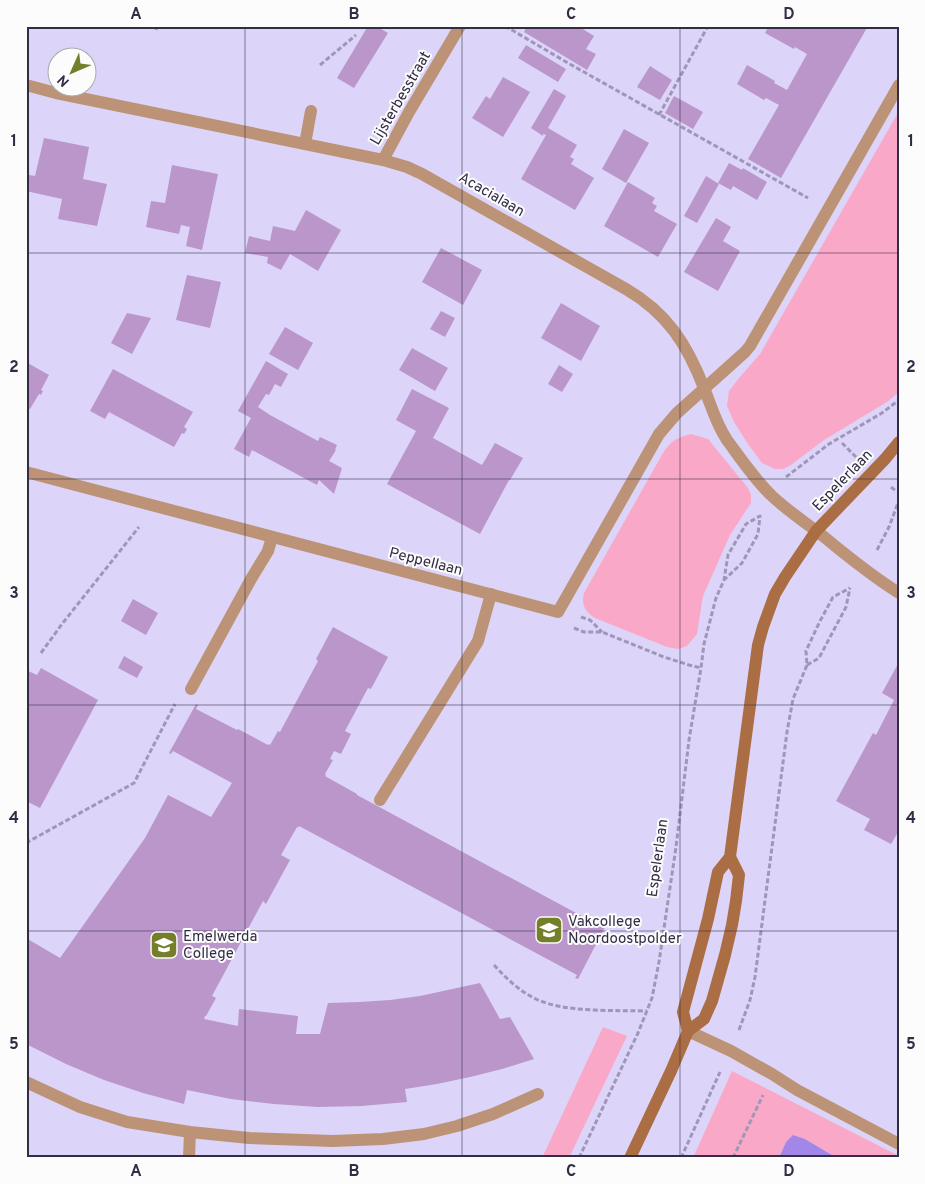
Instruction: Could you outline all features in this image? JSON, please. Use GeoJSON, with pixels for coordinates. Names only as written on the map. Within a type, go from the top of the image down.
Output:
{"type":"FeatureCollection","features":[{"type":"Feature","properties":{"kind":"main road","name":"Espelerlaan"},"geometry":{"type":"LineString","coordinates":[[688,1031],[683,1012],[708,919],[718,872],[730,856],[758,645],[763,627],[775,594],[816,531],[886,459],[899,442]]}},
{"type":"Feature","properties":{"kind":"main road","name":"Espelerlaan"},"geometry":{"type":"LineString","coordinates":[[630,1158],[672,1071],[688,1031],[704,1020],[712,1001],[726,955],[739,875],[730,856]]}},
{"type":"Feature","properties":{"kind":"street","name":"Lijsterbesstraat"},"geometry":{"type":"LineString","coordinates":[[383,160],[460,26]]}},
{"type":"Feature","properties":{"kind":"street","name":"Acacialaan"},"geometry":{"type":"LineString","coordinates":[[26,85],[48,91]]}},
{"type":"Feature","properties":{"kind":"street"},"geometry":{"type":"LineString","coordinates":[[704,388],[750,346],[899,85]]}},
{"type":"Feature","properties":{"kind":"street","name":"Acacialaan"},"geometry":{"type":"LineString","coordinates":[[98,97],[404,166],[422,174],[642,298],[661,315],[684,344],[694,362],[726,437],[771,495],[863,570],[899,593]]}},
{"type":"Feature","properties":{"kind":"street"},"geometry":{"type":"LineString","coordinates":[[305,144],[311,111]]}},
{"type":"Feature","properties":{"kind":"street","name":"Peppellaan"},"geometry":{"type":"LineString","coordinates":[[26,472],[558,612],[660,434],[677,413],[704,388]]}},
{"type":"Feature","properties":{"kind":"street"},"geometry":{"type":"LineString","coordinates":[[191,689],[268,551],[272,537]]}},
{"type":"Feature","properties":{"kind":"street"},"geometry":{"type":"LineString","coordinates":[[380,800],[478,641],[491,594]]}},
{"type":"Feature","properties":{"kind":"street"},"geometry":{"type":"LineString","coordinates":[[688,1031],[731,1051],[797,1090],[899,1144]]}},
{"type":"Feature","properties":{"kind":"street"},"geometry":{"type":"LineString","coordinates":[[26,1082],[80,1107],[127,1122],[190,1132],[250,1138],[333,1141],[383,1139],[424,1134],[457,1126],[493,1114],[538,1094]]}},
{"type":"Feature","properties":{"kind":"street"},"geometry":{"type":"LineString","coordinates":[[189,1158],[190,1132]]}},
{"type":"Feature","properties":{"kind":"path"},"geometry":{"type":"LineString","coordinates":[[505,26],[806,197]]}},
{"type":"Feature","properties":{"kind":"path"},"geometry":{"type":"LineString","coordinates":[[658,114],[708,26]]}},
{"type":"Feature","properties":{"kind":"path"},"geometry":{"type":"LineString","coordinates":[[320,65],[356,35]]}},
{"type":"Feature","properties":{"kind":"path"},"geometry":{"type":"LineString","coordinates":[[780,483],[829,444],[882,413],[899,400]]}},
{"type":"Feature","properties":{"kind":"path"},"geometry":{"type":"LineString","coordinates":[[842,443],[860,461]]}},
{"type":"Feature","properties":{"kind":"path"},"geometry":{"type":"LineString","coordinates":[[876,552],[889,527],[899,500]]}},
{"type":"Feature","properties":{"kind":"path"},"geometry":{"type":"LineString","coordinates":[[760,516],[758,534],[742,563],[724,580],[728,555],[746,524],[760,516]]}},
{"type":"Feature","properties":{"kind":"path"},"geometry":{"type":"LineString","coordinates":[[41,653],[135,532]]}},
{"type":"Feature","properties":{"kind":"path","name":"Espelerlaan"},"geometry":{"type":"LineString","coordinates":[[579,1158],[638,1033],[652,998],[676,847],[689,740],[704,644],[716,598],[724,580]]}},
{"type":"Feature","properties":{"kind":"path"},"geometry":{"type":"LineString","coordinates":[[681,1158],[731,1051],[750,1000],[755,977],[789,717],[793,699],[807,665],[806,651],[833,597],[850,587],[846,607],[819,658],[807,665]]}},
{"type":"Feature","properties":{"kind":"path"},"geometry":{"type":"LineString","coordinates":[[590,620],[602,632]]}},
{"type":"Feature","properties":{"kind":"path"},"geometry":{"type":"LineString","coordinates":[[584,632],[602,632],[688,665],[701,668]]}},
{"type":"Feature","properties":{"kind":"path"},"geometry":{"type":"LineString","coordinates":[[26,843],[134,783],[180,693],[191,689]]}},
{"type":"Feature","properties":{"kind":"path"},"geometry":{"type":"LineString","coordinates":[[494,965],[527,994],[553,1005],[594,1010],[647,1010]]}},
{"type":"Feature","properties":{"kind":"path"},"geometry":{"type":"LineString","coordinates":[[733,1158],[763,1095]]}},
{"type":"Feature","properties":{"kind":"shaded area"},"geometry":{"type":"Polygon","coordinates":[[[899,111],[899,392],[887,402],[824,440],[791,465],[783,469],[775,469],[762,463],[734,422],[727,406],[729,391],[760,354],[899,111]]]}},
{"type":"Feature","properties":{"kind":"shaded area"},"geometry":{"type":"Polygon","coordinates":[[[691,434],[708,439],[748,488],[751,495],[751,503],[730,535],[703,596],[697,634],[687,646],[678,649],[667,647],[595,618],[585,607],[583,597],[663,453],[674,440],[691,434]]]}},
{"type":"Feature","properties":{"kind":"shaded area"},"geometry":{"type":"Polygon","coordinates":[[[603,1027],[627,1036],[569,1158],[542,1158],[603,1027]]]}},
{"type":"Feature","properties":{"kind":"shaded area"},"geometry":{"type":"Polygon","coordinates":[[[732,1071],[899,1156],[899,1158],[837,1158],[805,1139],[793,1136],[786,1142],[779,1158],[693,1158],[732,1071]]]}},
{"type":"Feature","properties":{"kind":"shaded area"},"geometry":{"type":"Polygon","coordinates":[[[793,1135],[805,1139],[837,1158],[779,1158],[786,1142],[793,1135]]]}},
{"type":"Feature","properties":{"kind":"building"},"geometry":{"type":"Polygon","coordinates":[[[368,26],[376,26],[388,33],[354,88],[337,78],[368,26]]]}},
{"type":"Feature","properties":{"kind":"building"},"geometry":{"type":"Polygon","coordinates":[[[527,26],[578,26],[594,36],[586,49],[596,54],[587,70],[524,32],[527,26]]]}},
{"type":"Feature","properties":{"kind":"building"},"geometry":{"type":"Polygon","coordinates":[[[769,26],[868,26],[781,178],[748,159],[779,105],[766,98],[764,100],[737,84],[747,65],[787,90],[807,54],[765,33],[769,26]]]}},
{"type":"Feature","properties":{"kind":"building"},"geometry":{"type":"Polygon","coordinates":[[[526,45],[566,69],[558,82],[518,58],[526,45]]]}},
{"type":"Feature","properties":{"kind":"building"},"geometry":{"type":"Polygon","coordinates":[[[650,66],[672,80],[660,100],[637,87],[650,66]]]}},
{"type":"Feature","properties":{"kind":"building"},"geometry":{"type":"Polygon","coordinates":[[[503,77],[530,92],[503,137],[472,118],[486,96],[490,99],[503,77]]]}},
{"type":"Feature","properties":{"kind":"building"},"geometry":{"type":"Polygon","coordinates":[[[554,89],[566,96],[548,128],[577,145],[570,157],[574,159],[571,164],[594,178],[575,210],[521,179],[546,135],[543,134],[543,136],[531,128],[554,89]]]}},
{"type":"Feature","properties":{"kind":"building"},"geometry":{"type":"Polygon","coordinates":[[[674,96],[703,112],[693,129],[665,113],[674,96]]]}},
{"type":"Feature","properties":{"kind":"building"},"geometry":{"type":"Polygon","coordinates":[[[624,129],[649,143],[626,183],[602,169],[624,129]]]}},
{"type":"Feature","properties":{"kind":"building"},"geometry":{"type":"Polygon","coordinates":[[[44,138],[89,147],[83,179],[107,184],[97,226],[58,219],[62,199],[26,191],[29,175],[35,176],[44,138]]]}},
{"type":"Feature","properties":{"kind":"building"},"geometry":{"type":"Polygon","coordinates":[[[729,163],[742,170],[743,168],[767,182],[757,200],[733,186],[731,190],[718,183],[729,163]]]}},
{"type":"Feature","properties":{"kind":"building"},"geometry":{"type":"Polygon","coordinates":[[[172,165],[218,174],[202,250],[186,246],[190,227],[181,225],[179,234],[146,227],[151,201],[165,203],[172,165]]]}},
{"type":"Feature","properties":{"kind":"building"},"geometry":{"type":"Polygon","coordinates":[[[706,176],[719,184],[697,223],[684,216],[706,176]]]}},
{"type":"Feature","properties":{"kind":"building"},"geometry":{"type":"Polygon","coordinates":[[[628,182],[655,198],[652,203],[657,206],[654,211],[677,224],[658,257],[604,226],[628,182]]]}},
{"type":"Feature","properties":{"kind":"building"},"geometry":{"type":"Polygon","coordinates":[[[306,210],[341,230],[318,271],[290,254],[281,270],[267,263],[268,257],[245,253],[249,236],[270,241],[273,226],[295,231],[306,210]]]}},
{"type":"Feature","properties":{"kind":"building"},"geometry":{"type":"Polygon","coordinates":[[[716,218],[731,227],[723,241],[740,251],[718,291],[684,272],[716,218]]]}},
{"type":"Feature","properties":{"kind":"building"},"geometry":{"type":"Polygon","coordinates":[[[441,248],[482,270],[463,305],[422,282],[441,248]]]}},
{"type":"Feature","properties":{"kind":"building"},"geometry":{"type":"Polygon","coordinates":[[[187,275],[221,282],[210,328],[176,320],[187,275]]]}},
{"type":"Feature","properties":{"kind":"building"},"geometry":{"type":"Polygon","coordinates":[[[561,303],[600,326],[581,361],[541,338],[561,303]]]}},
{"type":"Feature","properties":{"kind":"building"},"geometry":{"type":"Polygon","coordinates":[[[441,311],[455,318],[445,337],[430,329],[441,311]]]}},
{"type":"Feature","properties":{"kind":"building"},"geometry":{"type":"Polygon","coordinates":[[[127,313],[151,318],[132,354],[111,343],[127,313]]]}},
{"type":"Feature","properties":{"kind":"building"},"geometry":{"type":"Polygon","coordinates":[[[285,327],[313,343],[298,370],[269,354],[285,327]]]}},
{"type":"Feature","properties":{"kind":"building"},"geometry":{"type":"Polygon","coordinates":[[[412,348],[448,368],[435,391],[399,370],[412,348]]]}},
{"type":"Feature","properties":{"kind":"building"},"geometry":{"type":"Polygon","coordinates":[[[266,361],[288,374],[281,387],[275,384],[269,395],[266,394],[258,407],[318,441],[320,437],[337,445],[329,461],[342,468],[334,494],[319,480],[317,485],[252,450],[249,457],[234,449],[251,418],[238,411],[266,361]]]}},
{"type":"Feature","properties":{"kind":"building"},"geometry":{"type":"Polygon","coordinates":[[[26,362],[49,375],[41,390],[43,391],[41,395],[39,394],[30,409],[26,407],[26,362]]]}},
{"type":"Feature","properties":{"kind":"building"},"geometry":{"type":"Polygon","coordinates":[[[559,365],[573,374],[562,392],[548,384],[559,365]]]}},
{"type":"Feature","properties":{"kind":"building"},"geometry":{"type":"Polygon","coordinates":[[[113,369],[193,412],[184,427],[187,429],[184,434],[182,433],[174,447],[109,412],[105,419],[90,411],[113,369]]]}},
{"type":"Feature","properties":{"kind":"building"},"geometry":{"type":"Polygon","coordinates":[[[412,389],[449,408],[433,438],[482,465],[495,443],[523,458],[480,534],[387,484],[416,431],[396,420],[412,389]]]}},
{"type":"Feature","properties":{"kind":"building"},"geometry":{"type":"Polygon","coordinates":[[[133,599],[158,613],[146,635],[121,621],[133,599]]]}},
{"type":"Feature","properties":{"kind":"building"},"geometry":{"type":"Polygon","coordinates":[[[333,627],[388,657],[371,689],[368,688],[345,731],[351,734],[341,754],[334,751],[330,759],[333,760],[325,776],[602,927],[604,924],[606,925],[578,979],[575,978],[577,975],[299,826],[281,855],[290,860],[266,904],[263,901],[212,996],[216,998],[204,1019],[238,1026],[239,1009],[298,1016],[296,1034],[320,1034],[328,1003],[390,1000],[420,996],[480,983],[500,1019],[510,1017],[534,1059],[470,1077],[405,1089],[407,1102],[318,1107],[231,1099],[187,1090],[184,1104],[104,1080],[26,1044],[26,938],[60,958],[145,838],[168,795],[211,817],[232,783],[173,751],[171,754],[169,753],[196,704],[198,705],[196,709],[270,745],[278,731],[280,732],[318,661],[316,659],[333,627]]]}},
{"type":"Feature","properties":{"kind":"building"},"geometry":{"type":"Polygon","coordinates":[[[124,656],[143,667],[137,678],[118,668],[124,656]]]}},
{"type":"Feature","properties":{"kind":"building"},"geometry":{"type":"Polygon","coordinates":[[[899,662],[899,835],[897,834],[891,844],[864,830],[870,819],[836,801],[873,733],[876,735],[894,700],[882,693],[899,662]]]}},
{"type":"Feature","properties":{"kind":"building"},"geometry":{"type":"Polygon","coordinates":[[[41,668],[98,700],[40,808],[26,801],[26,670],[37,675],[41,668]]]}},
{"type":"Feature","properties":{"kind":"place","name":"Vakcollege Noordoostpolder"},"geometry":{"type":"Point","coordinates":[549,930]}},
{"type":"Feature","properties":{"kind":"place","name":"Emelwerda College"},"geometry":{"type":"Point","coordinates":[164,945]}}]}
